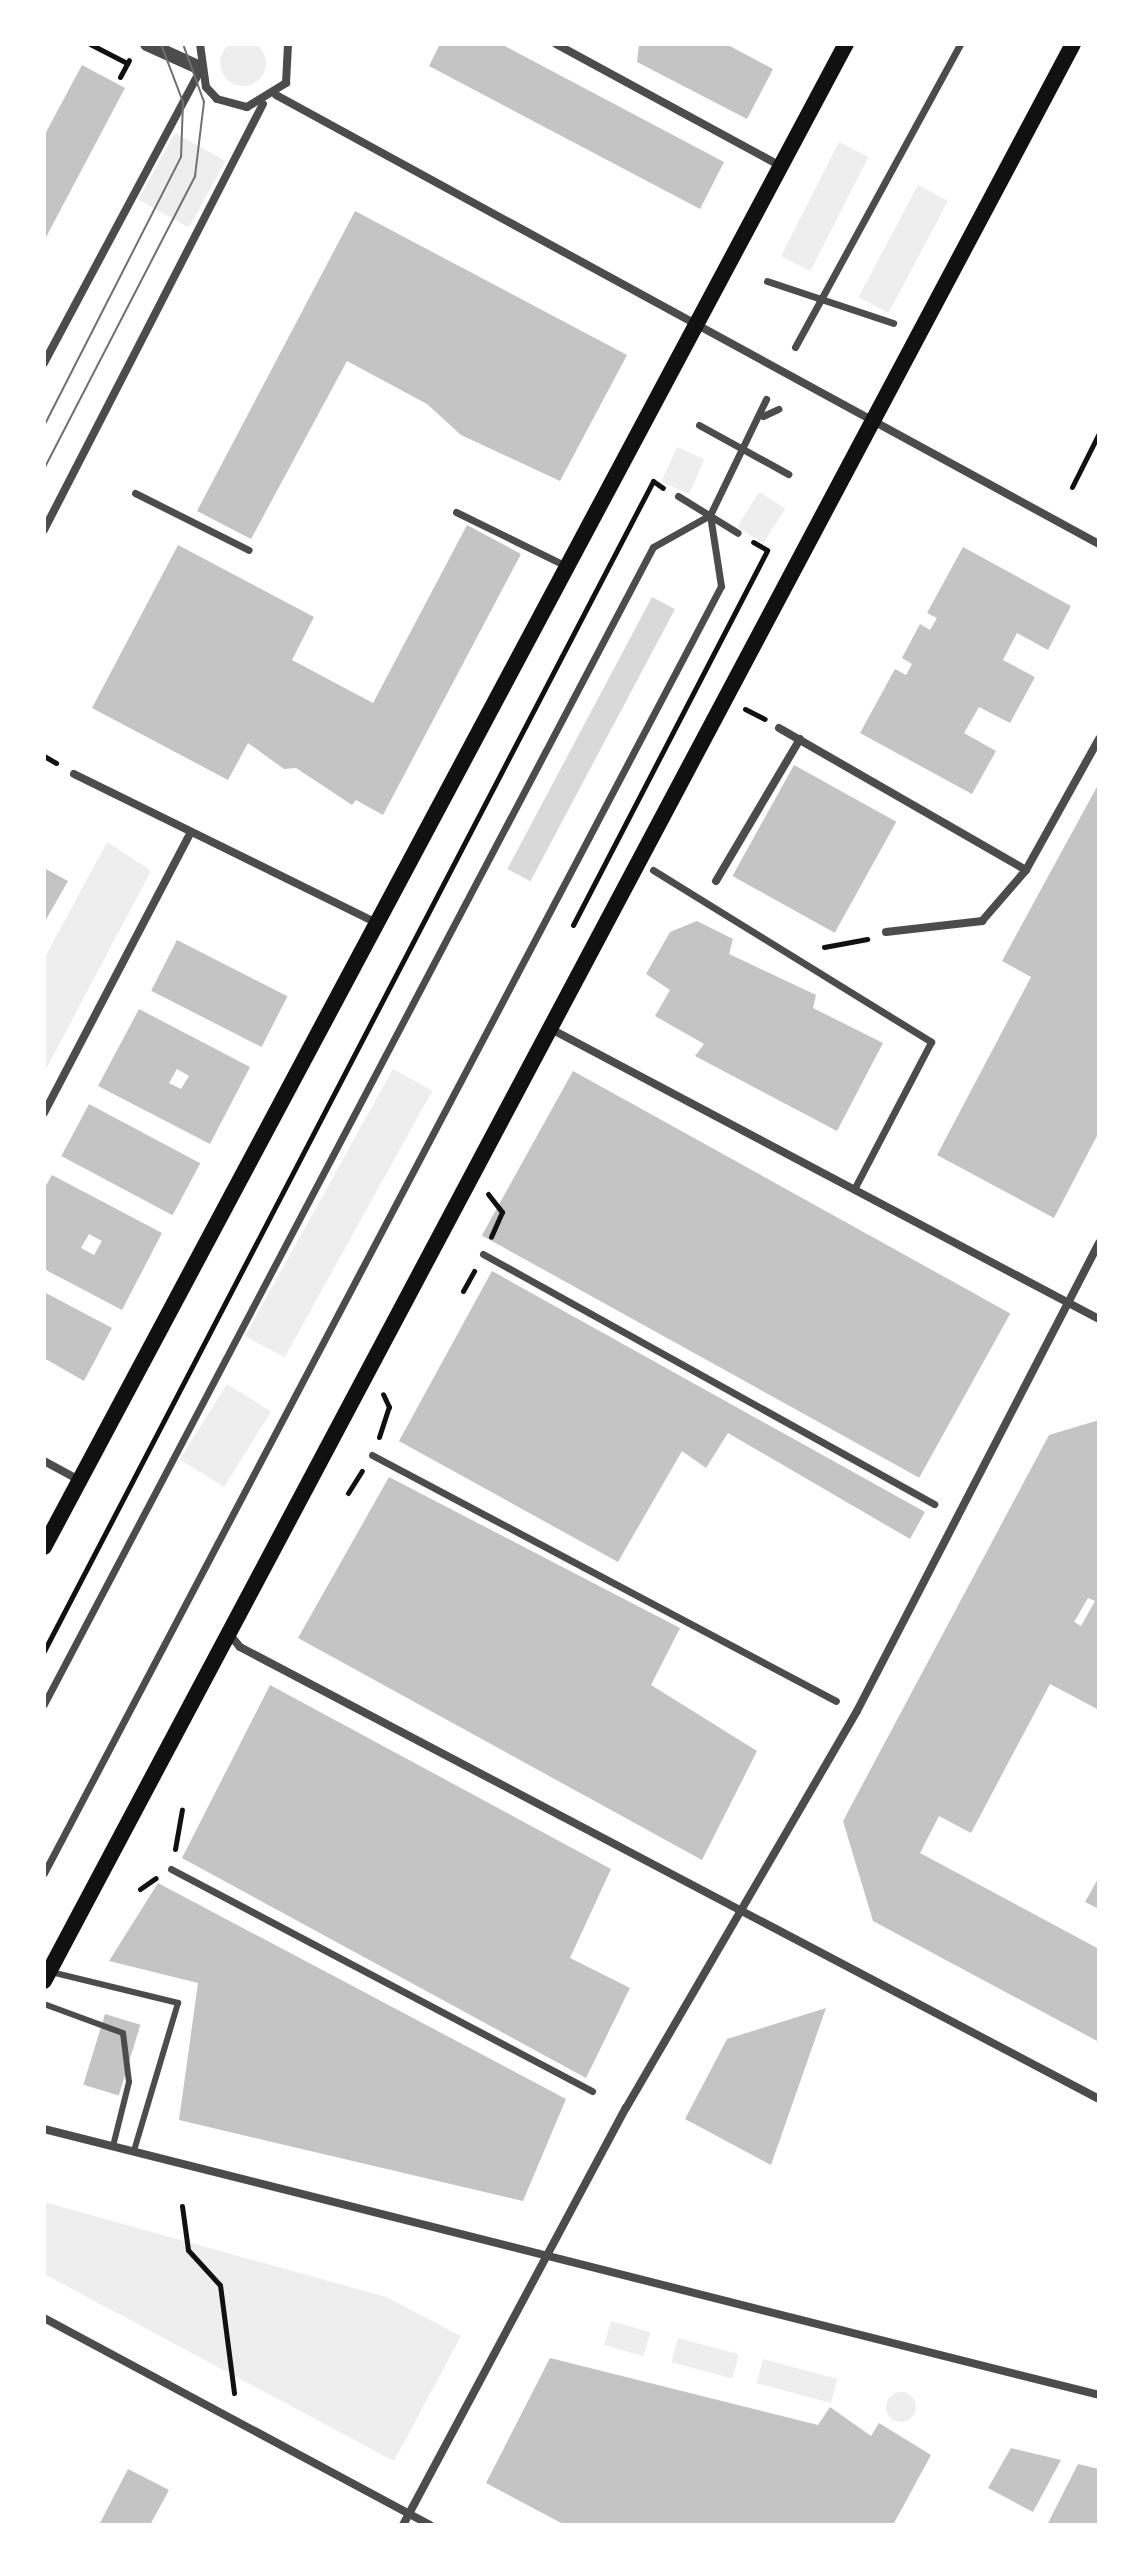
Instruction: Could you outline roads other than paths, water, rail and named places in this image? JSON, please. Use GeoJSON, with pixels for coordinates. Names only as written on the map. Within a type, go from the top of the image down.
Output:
{"type":"FeatureCollection","features":[{"type":"Feature","properties":{"kind":"main road"},"geometry":{"type":"LineString","coordinates":[[44,1547],[846,44]]}},
{"type":"Feature","properties":{"kind":"main road"},"geometry":{"type":"LineString","coordinates":[[46,1977],[231,1636],[870,422],[1073,44]]}},
{"type":"Feature","properties":{"kind":"street"},"geometry":{"type":"LineString","coordinates":[[147,44],[198,70],[217,99],[263,104]]}},
{"type":"Feature","properties":{"kind":"street"},"geometry":{"type":"LineString","coordinates":[[44,363],[198,70],[200,44]]}},
{"type":"Feature","properties":{"kind":"street"},"geometry":{"type":"LineString","coordinates":[[44,530],[263,104],[276,95],[291,68],[288,44]]}},
{"type":"Feature","properties":{"kind":"street"},"geometry":{"type":"LineString","coordinates":[[556,44],[781,166]]}},
{"type":"Feature","properties":{"kind":"street"},"geometry":{"type":"LineString","coordinates":[[795,347],[960,44]]}},
{"type":"Feature","properties":{"kind":"street"},"geometry":{"type":"LineString","coordinates":[[276,95],[697,323],[870,422],[1099,544]]}},
{"type":"Feature","properties":{"kind":"street"},"geometry":{"type":"LineString","coordinates":[[767,281],[819,303],[893,323]]}},
{"type":"Feature","properties":{"kind":"street"},"geometry":{"type":"LineString","coordinates":[[44,1704],[653,547],[710,515],[763,416],[766,399]]}},
{"type":"Feature","properties":{"kind":"street"},"geometry":{"type":"LineString","coordinates":[[763,416],[778,409]]}},
{"type":"Feature","properties":{"kind":"street"},"geometry":{"type":"LineString","coordinates":[[699,425],[788,474]]}},
{"type":"Feature","properties":{"kind":"street"},"geometry":{"type":"LineString","coordinates":[[135,493],[249,550]]}},
{"type":"Feature","properties":{"kind":"street"},"geometry":{"type":"LineString","coordinates":[[678,496],[738,533]]}},
{"type":"Feature","properties":{"kind":"street"},"geometry":{"type":"LineString","coordinates":[[456,512],[567,567]]}},
{"type":"Feature","properties":{"kind":"street"},"geometry":{"type":"LineString","coordinates":[[44,1873],[721,586],[710,515]]}},
{"type":"Feature","properties":{"kind":"street"},"geometry":{"type":"LineString","coordinates":[[779,728],[1026,870]]}},
{"type":"Feature","properties":{"kind":"street"},"geometry":{"type":"LineString","coordinates":[[716,881],[800,739]]}},
{"type":"Feature","properties":{"kind":"street"},"geometry":{"type":"LineString","coordinates":[[886,932],[982,921],[1026,870],[1099,739]]}},
{"type":"Feature","properties":{"kind":"street"},"geometry":{"type":"LineString","coordinates":[[74,774],[377,924]]}},
{"type":"Feature","properties":{"kind":"street"},"geometry":{"type":"LineString","coordinates":[[44,1113],[190,834]]}},
{"type":"Feature","properties":{"kind":"street"},"geometry":{"type":"LineString","coordinates":[[653,870],[931,1042],[854,1189]]}},
{"type":"Feature","properties":{"kind":"street"},"geometry":{"type":"LineString","coordinates":[[550,1028],[1099,1319]]}},
{"type":"Feature","properties":{"kind":"street"},"geometry":{"type":"LineString","coordinates":[[403,2525],[551,2255],[626,2108],[857,1711],[1099,1243]]}},
{"type":"Feature","properties":{"kind":"street"},"geometry":{"type":"LineString","coordinates":[[483,1254],[934,1504]]}},
{"type":"Feature","properties":{"kind":"street"},"geometry":{"type":"LineString","coordinates":[[372,1455],[836,1701]]}},
{"type":"Feature","properties":{"kind":"street"},"geometry":{"type":"LineString","coordinates":[[44,1461],[81,1482]]}},
{"type":"Feature","properties":{"kind":"street"},"geometry":{"type":"LineString","coordinates":[[231,1636],[240,1647],[744,1908],[1099,2099]]}},
{"type":"Feature","properties":{"kind":"street"},"geometry":{"type":"LineString","coordinates":[[171,1869],[592,2091]]}},
{"type":"Feature","properties":{"kind":"street"},"geometry":{"type":"LineString","coordinates":[[44,2129],[1099,2395]]}},
{"type":"Feature","properties":{"kind":"street"},"geometry":{"type":"LineString","coordinates":[[44,2318],[430,2525]]}},
{"type":"Feature","properties":{"kind":"lane"},"geometry":{"type":"LineString","coordinates":[[46,1977],[178,2003],[134,2151]]}},
{"type":"Feature","properties":{"kind":"lane"},"geometry":{"type":"LineString","coordinates":[[44,2004],[123,2033],[129,2082],[113,2146]]}},
{"type":"Feature","properties":{"kind":"tram line"},"geometry":{"type":"LineString","coordinates":[[44,426],[181,157],[183,102],[161,44]]}},
{"type":"Feature","properties":{"kind":"tram line"},"geometry":{"type":"LineString","coordinates":[[44,469],[195,176],[204,102],[183,44]]}}]}
